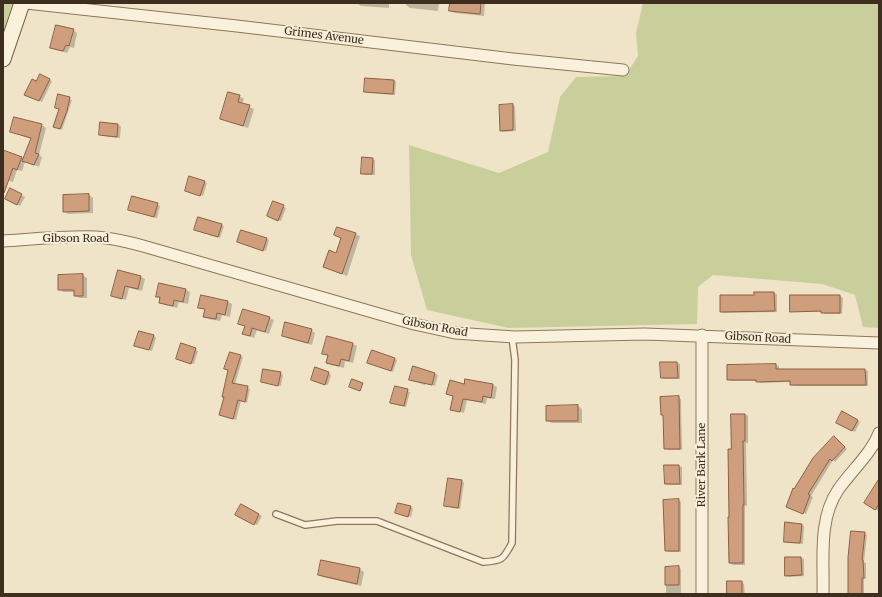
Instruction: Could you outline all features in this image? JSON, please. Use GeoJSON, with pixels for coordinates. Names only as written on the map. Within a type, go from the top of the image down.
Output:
{"type":"FeatureCollection","features":[{"type":"Feature","properties":{"kind":"street"},"geometry":{"type":"LineString","coordinates":[[3,59],[22,3]]}},
{"type":"Feature","properties":{"kind":"street","name":"Grimes Avenue"},"geometry":{"type":"LineString","coordinates":[[26,3],[245,26],[513,59],[623,70]]}},
{"type":"Feature","properties":{"kind":"street","name":"Gibson Road"},"geometry":{"type":"LineString","coordinates":[[3,241],[80,237],[114,239],[414,324],[455,333],[512,336],[645,334],[702,335],[879,343]]}},
{"type":"Feature","properties":{"kind":"street","name":"River Bark Lane"},"geometry":{"type":"LineString","coordinates":[[702,335],[702,594]]}},
{"type":"Feature","properties":{"kind":"street"},"geometry":{"type":"LineString","coordinates":[[824,594],[824,534],[826,519],[831,504],[838,490],[871,447],[879,433]]}},
{"type":"Feature","properties":{"kind":"lane"},"geometry":{"type":"LineString","coordinates":[[276,514],[306,525],[337,521],[377,521],[483,562],[497,561],[506,555],[512,543],[515,360],[512,336]]}},
{"type":"Feature","properties":{"kind":"green space"},"geometry":{"type":"Polygon","coordinates":[[[3,3],[13,3],[3,32],[3,3]]]}},
{"type":"Feature","properties":{"kind":"green space"},"geometry":{"type":"Polygon","coordinates":[[[643,3],[879,3],[879,328],[863,327],[855,295],[822,284],[713,275],[698,287],[697,324],[509,328],[427,310],[411,255],[409,145],[499,173],[548,152],[560,97],[576,77],[625,76],[638,56],[636,33],[643,3]]]}},
{"type":"Feature","properties":{"kind":"building"},"geometry":{"type":"Polygon","coordinates":[[[450,3],[481,3],[480,14],[449,11],[450,3]]]}},
{"type":"Feature","properties":{"kind":"building"},"geometry":{"type":"Polygon","coordinates":[[[56,25],[74,29],[69,46],[66,45],[63,51],[50,48],[56,25]]]}},
{"type":"Feature","properties":{"kind":"building"},"geometry":{"type":"Polygon","coordinates":[[[40,74],[50,79],[39,101],[24,95],[32,79],[36,81],[40,74]]]}},
{"type":"Feature","properties":{"kind":"building"},"geometry":{"type":"Polygon","coordinates":[[[365,78],[394,80],[393,94],[364,92],[365,78]]]}},
{"type":"Feature","properties":{"kind":"building"},"geometry":{"type":"Polygon","coordinates":[[[228,92],[240,95],[238,102],[250,105],[243,126],[220,119],[228,92]]]}},
{"type":"Feature","properties":{"kind":"building"},"geometry":{"type":"Polygon","coordinates":[[[58,94],[70,97],[67,111],[60,129],[53,127],[59,109],[55,108],[58,94]]]}},
{"type":"Feature","properties":{"kind":"building"},"geometry":{"type":"Polygon","coordinates":[[[513,104],[513,130],[500,131],[499,105],[513,104]]]}},
{"type":"Feature","properties":{"kind":"building"},"geometry":{"type":"Polygon","coordinates":[[[14,117],[42,124],[35,153],[39,154],[34,165],[22,161],[31,138],[10,132],[14,117]]]}},
{"type":"Feature","properties":{"kind":"building"},"geometry":{"type":"Polygon","coordinates":[[[100,122],[118,124],[117,137],[99,135],[100,122]]]}},
{"type":"Feature","properties":{"kind":"building"},"geometry":{"type":"Polygon","coordinates":[[[3,150],[22,157],[17,170],[13,168],[4,193],[3,192],[3,150]]]}},
{"type":"Feature","properties":{"kind":"building"},"geometry":{"type":"Polygon","coordinates":[[[362,157],[373,158],[372,174],[361,174],[362,157]]]}},
{"type":"Feature","properties":{"kind":"building"},"geometry":{"type":"Polygon","coordinates":[[[189,176],[205,181],[200,196],[185,191],[189,176]]]}},
{"type":"Feature","properties":{"kind":"building"},"geometry":{"type":"Polygon","coordinates":[[[10,188],[22,194],[17,205],[5,199],[10,188]]]}},
{"type":"Feature","properties":{"kind":"building"},"geometry":{"type":"Polygon","coordinates":[[[89,194],[89,211],[63,212],[63,195],[89,194]]]}},
{"type":"Feature","properties":{"kind":"building"},"geometry":{"type":"Polygon","coordinates":[[[132,196],[158,203],[154,217],[128,210],[132,196]]]}},
{"type":"Feature","properties":{"kind":"building"},"geometry":{"type":"Polygon","coordinates":[[[273,201],[284,205],[278,221],[267,216],[273,201]]]}},
{"type":"Feature","properties":{"kind":"building"},"geometry":{"type":"Polygon","coordinates":[[[198,217],[222,224],[218,237],[194,230],[198,217]]]}},
{"type":"Feature","properties":{"kind":"building"},"geometry":{"type":"Polygon","coordinates":[[[337,227],[356,233],[342,274],[323,267],[329,250],[336,253],[341,238],[334,235],[337,227]]]}},
{"type":"Feature","properties":{"kind":"building"},"geometry":{"type":"Polygon","coordinates":[[[241,230],[267,238],[263,251],[237,242],[241,230]]]}},
{"type":"Feature","properties":{"kind":"building"},"geometry":{"type":"Polygon","coordinates":[[[118,270],[141,276],[138,289],[125,286],[122,299],[111,296],[118,270]]]}},
{"type":"Feature","properties":{"kind":"building"},"geometry":{"type":"Polygon","coordinates":[[[83,274],[83,296],[74,296],[74,290],[58,290],[58,275],[83,274]]]}},
{"type":"Feature","properties":{"kind":"building"},"geometry":{"type":"Polygon","coordinates":[[[159,283],[186,289],[183,302],[174,300],[173,306],[159,303],[160,297],[156,297],[159,283]]]}},
{"type":"Feature","properties":{"kind":"building"},"geometry":{"type":"Polygon","coordinates":[[[754,292],[774,292],[775,311],[720,312],[720,295],[754,295],[754,292]]]}},
{"type":"Feature","properties":{"kind":"building"},"geometry":{"type":"Polygon","coordinates":[[[201,295],[228,301],[225,315],[217,313],[216,319],[203,317],[205,309],[198,308],[201,295]]]}},
{"type":"Feature","properties":{"kind":"building"},"geometry":{"type":"Polygon","coordinates":[[[790,295],[840,295],[840,313],[821,313],[821,311],[790,312],[790,295]]]}},
{"type":"Feature","properties":{"kind":"building"},"geometry":{"type":"Polygon","coordinates":[[[243,309],[270,317],[265,332],[252,328],[250,336],[242,334],[245,326],[238,324],[243,309]]]}},
{"type":"Feature","properties":{"kind":"building"},"geometry":{"type":"Polygon","coordinates":[[[285,322],[312,329],[308,343],[282,336],[285,322]]]}},
{"type":"Feature","properties":{"kind":"building"},"geometry":{"type":"Polygon","coordinates":[[[139,331],[154,335],[149,350],[134,346],[139,331]]]}},
{"type":"Feature","properties":{"kind":"building"},"geometry":{"type":"Polygon","coordinates":[[[327,336],[353,343],[349,361],[341,359],[339,366],[326,363],[328,355],[322,354],[327,336]]]}},
{"type":"Feature","properties":{"kind":"building"},"geometry":{"type":"Polygon","coordinates":[[[181,343],[196,348],[191,364],[176,359],[181,343]]]}},
{"type":"Feature","properties":{"kind":"building"},"geometry":{"type":"Polygon","coordinates":[[[372,350],[395,358],[391,371],[367,363],[372,350]]]}},
{"type":"Feature","properties":{"kind":"building"},"geometry":{"type":"Polygon","coordinates":[[[230,352],[241,355],[232,383],[248,386],[245,402],[238,400],[233,419],[219,415],[224,397],[222,397],[228,370],[224,369],[230,352]]]}},
{"type":"Feature","properties":{"kind":"building"},"geometry":{"type":"Polygon","coordinates":[[[660,362],[677,362],[678,378],[661,378],[660,362]]]}},
{"type":"Feature","properties":{"kind":"building"},"geometry":{"type":"Polygon","coordinates":[[[776,364],[776,369],[865,369],[866,385],[790,385],[790,381],[756,382],[756,380],[727,380],[727,365],[776,364]]]}},
{"type":"Feature","properties":{"kind":"building"},"geometry":{"type":"Polygon","coordinates":[[[413,366],[435,373],[432,385],[409,380],[413,366]]]}},
{"type":"Feature","properties":{"kind":"building"},"geometry":{"type":"Polygon","coordinates":[[[315,367],[329,372],[325,385],[311,380],[315,367]]]}},
{"type":"Feature","properties":{"kind":"building"},"geometry":{"type":"Polygon","coordinates":[[[263,369],[281,372],[278,386],[261,382],[263,369]]]}},
{"type":"Feature","properties":{"kind":"building"},"geometry":{"type":"Polygon","coordinates":[[[352,379],[363,383],[360,391],[349,387],[352,379]]]}},
{"type":"Feature","properties":{"kind":"building"},"geometry":{"type":"Polygon","coordinates":[[[465,379],[493,384],[491,398],[483,396],[482,402],[463,399],[460,412],[450,410],[453,396],[446,394],[450,380],[464,384],[465,379]]]}},
{"type":"Feature","properties":{"kind":"building"},"geometry":{"type":"Polygon","coordinates":[[[395,386],[408,389],[404,406],[390,403],[395,386]]]}},
{"type":"Feature","properties":{"kind":"building"},"geometry":{"type":"Polygon","coordinates":[[[679,396],[680,449],[664,449],[663,415],[661,415],[660,397],[679,396]]]}},
{"type":"Feature","properties":{"kind":"building"},"geometry":{"type":"Polygon","coordinates":[[[578,405],[578,421],[546,421],[546,406],[578,405]]]}},
{"type":"Feature","properties":{"kind":"building"},"geometry":{"type":"Polygon","coordinates":[[[842,411],[858,420],[852,431],[836,423],[842,411]]]}},
{"type":"Feature","properties":{"kind":"building"},"geometry":{"type":"Polygon","coordinates":[[[731,414],[745,414],[745,441],[743,441],[743,563],[729,563],[728,449],[731,449],[731,414]]]}},
{"type":"Feature","properties":{"kind":"building"},"geometry":{"type":"Polygon","coordinates":[[[834,436],[845,447],[832,461],[830,459],[808,494],[810,495],[803,514],[786,507],[793,488],[794,489],[813,458],[834,436]]]}},
{"type":"Feature","properties":{"kind":"building"},"geometry":{"type":"Polygon","coordinates":[[[664,465],[679,465],[680,484],[665,484],[664,465]]]}},
{"type":"Feature","properties":{"kind":"building"},"geometry":{"type":"Polygon","coordinates":[[[448,478],[462,480],[458,508],[444,506],[448,478]]]}},
{"type":"Feature","properties":{"kind":"building"},"geometry":{"type":"Polygon","coordinates":[[[879,479],[879,504],[875,510],[864,503],[879,479]]]}},
{"type":"Feature","properties":{"kind":"building"},"geometry":{"type":"Polygon","coordinates":[[[679,499],[679,551],[665,551],[663,500],[679,499]]]}},
{"type":"Feature","properties":{"kind":"building"},"geometry":{"type":"Polygon","coordinates":[[[398,503],[411,506],[408,517],[395,513],[398,503]]]}},
{"type":"Feature","properties":{"kind":"building"},"geometry":{"type":"Polygon","coordinates":[[[241,504],[259,514],[254,525],[235,515],[241,504]]]}},
{"type":"Feature","properties":{"kind":"building"},"geometry":{"type":"Polygon","coordinates":[[[785,522],[802,524],[800,543],[784,542],[785,522]]]}},
{"type":"Feature","properties":{"kind":"building"},"geometry":{"type":"Polygon","coordinates":[[[851,531],[865,532],[862,560],[864,578],[862,578],[862,594],[848,594],[848,558],[851,531]]]}},
{"type":"Feature","properties":{"kind":"building"},"geometry":{"type":"Polygon","coordinates":[[[785,557],[801,557],[802,575],[785,576],[785,557]]]}},
{"type":"Feature","properties":{"kind":"building"},"geometry":{"type":"Polygon","coordinates":[[[321,560],[360,568],[357,584],[318,575],[321,560]]]}},
{"type":"Feature","properties":{"kind":"building"},"geometry":{"type":"Polygon","coordinates":[[[679,566],[679,585],[665,585],[665,567],[679,566]]]}},
{"type":"Feature","properties":{"kind":"building"},"geometry":{"type":"Polygon","coordinates":[[[727,581],[742,581],[742,594],[727,594],[727,581]]]}}]}
